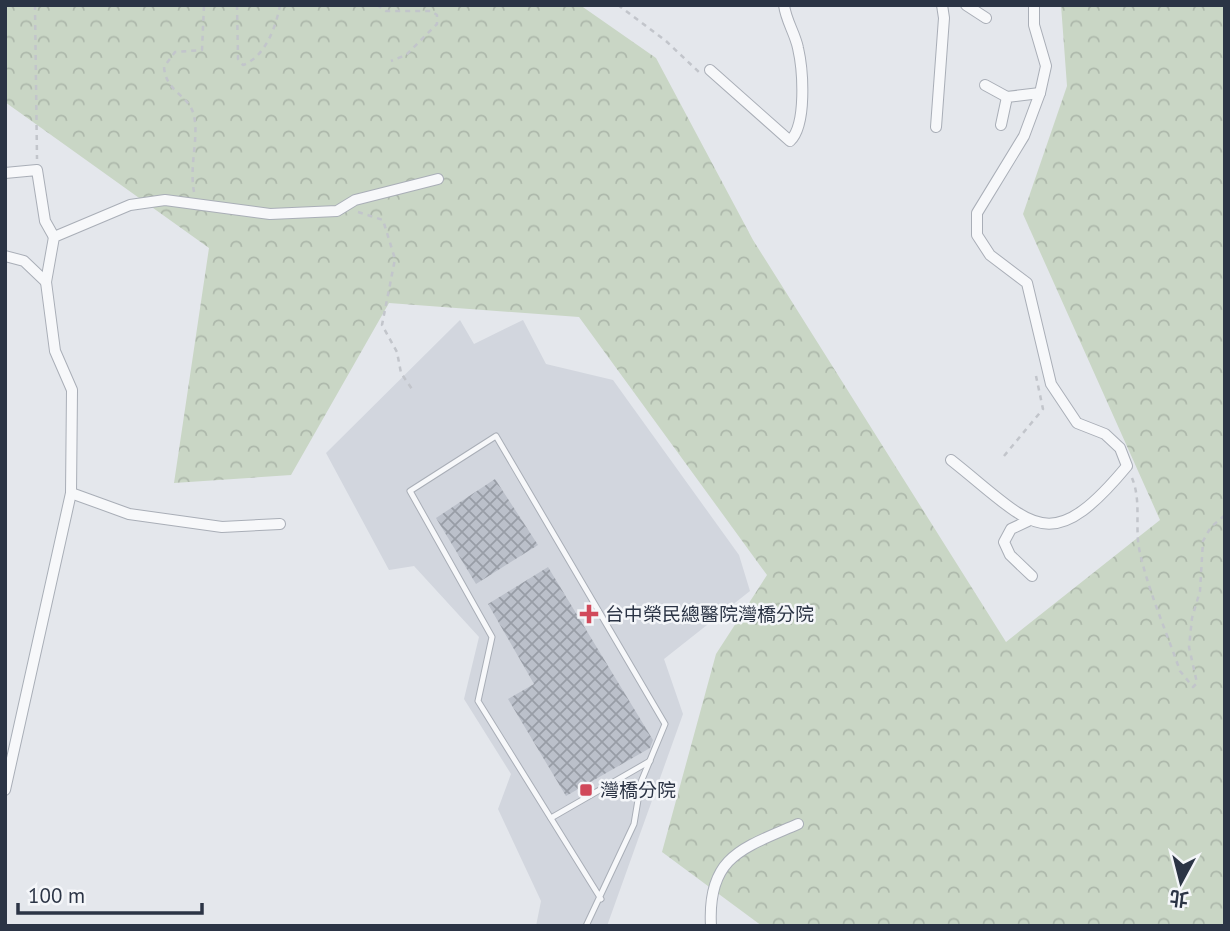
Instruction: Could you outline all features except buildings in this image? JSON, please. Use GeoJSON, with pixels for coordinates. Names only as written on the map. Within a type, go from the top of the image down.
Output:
{"type":"FeatureCollection","features":[{"type":"Feature","properties":{"kind":"street"},"geometry":{"type":"LineString","coordinates":[[710,70],[776,131],[790,141],[797,135],[802,84],[798,47],[785,5]]}},
{"type":"Feature","properties":{"kind":"street"},"geometry":{"type":"LineString","coordinates":[[936,127],[944,18],[942,5]]}},
{"type":"Feature","properties":{"kind":"street"},"geometry":{"type":"LineString","coordinates":[[966,5],[986,18]]}},
{"type":"Feature","properties":{"kind":"street"},"geometry":{"type":"LineString","coordinates":[[951,460],[1028,520],[1059,525],[1079,514],[1127,466],[1121,448],[1105,434],[1077,423],[1051,384],[1044,365],[1041,337],[1027,283],[990,255],[977,236],[977,213],[1024,136],[1040,93],[1046,66],[1034,25],[1034,5]]}},
{"type":"Feature","properties":{"kind":"street"},"geometry":{"type":"LineString","coordinates":[[985,85],[1007,97],[1040,93]]}},
{"type":"Feature","properties":{"kind":"street"},"geometry":{"type":"LineString","coordinates":[[1001,125],[1007,97]]}},
{"type":"Feature","properties":{"kind":"street"},"geometry":{"type":"LineString","coordinates":[[5,173],[37,170],[45,221],[54,237],[46,282],[55,351],[72,390],[71,494],[5,790]]}},
{"type":"Feature","properties":{"kind":"street"},"geometry":{"type":"LineString","coordinates":[[54,237],[130,205],[165,200],[196,202],[270,214],[337,211],[355,200],[432,183],[438,179]]}},
{"type":"Feature","properties":{"kind":"street"},"geometry":{"type":"LineString","coordinates":[[5,256],[24,261],[46,282]]}},
{"type":"Feature","properties":{"kind":"street"},"geometry":{"type":"LineString","coordinates":[[71,494],[129,514],[222,527],[280,524]]}},
{"type":"Feature","properties":{"kind":"street"},"geometry":{"type":"LineString","coordinates":[[1028,520],[1011,529],[1004,542],[1010,555],[1032,576]]}},
{"type":"Feature","properties":{"kind":"street"},"geometry":{"type":"LineString","coordinates":[[711,926],[711,899],[721,868],[752,842],[798,824]]}},
{"type":"Feature","properties":{"kind":"lane"},"geometry":{"type":"LineString","coordinates":[[586,926],[601,899],[634,824],[641,782],[664,724],[496,436],[410,491],[492,636],[478,701],[601,899]]}},
{"type":"Feature","properties":{"kind":"lane"},"geometry":{"type":"LineString","coordinates":[[551,818],[650,761]]}},
{"type":"Feature","properties":{"kind":"path"},"geometry":{"type":"LineString","coordinates":[[35,5],[37,170]]}},
{"type":"Feature","properties":{"kind":"path"},"geometry":{"type":"LineString","coordinates":[[196,202],[190,174],[194,116],[189,106],[165,81],[163,67],[175,52],[202,50],[204,5]]}},
{"type":"Feature","properties":{"kind":"path"},"geometry":{"type":"LineString","coordinates":[[237,5],[238,59],[243,65],[254,61],[276,25],[280,5]]}},
{"type":"Feature","properties":{"kind":"path"},"geometry":{"type":"LineString","coordinates":[[377,5],[386,11],[431,11],[437,15],[436,24],[406,55],[391,61]]}},
{"type":"Feature","properties":{"kind":"path"},"geometry":{"type":"LineString","coordinates":[[618,5],[666,41],[698,75],[710,70]]}},
{"type":"Feature","properties":{"kind":"path"},"geometry":{"type":"LineString","coordinates":[[337,211],[368,213],[383,220],[395,259],[382,325],[397,352],[401,373],[414,392]]}},
{"type":"Feature","properties":{"kind":"path"},"geometry":{"type":"LineString","coordinates":[[1004,456],[1042,409],[1036,375],[1044,365]]}},
{"type":"Feature","properties":{"kind":"path"},"geometry":{"type":"LineString","coordinates":[[1127,466],[1138,493],[1137,530],[1140,554],[1180,671],[1193,687],[1197,683],[1189,647],[1192,618],[1200,591],[1202,541],[1211,527],[1225,515]]}},
{"type":"Feature","properties":{"kind":"shaded area","name":"台中榮民總醫院灣橋分院"},"geometry":{"type":"Polygon","coordinates":[[[460,320],[474,344],[523,320],[546,364],[613,380],[739,555],[750,591],[664,659],[683,714],[607,926],[536,926],[541,901],[498,809],[511,774],[464,699],[479,637],[414,566],[389,570],[326,453],[460,320]]]}},
{"type":"Feature","properties":{"kind":"green space"},"geometry":{"type":"Polygon","coordinates":[[[5,5],[580,5],[656,58],[753,240],[1006,642],[1160,520],[1023,214],[1067,86],[1061,5],[1225,5],[1225,926],[762,926],[662,852],[716,654],[767,575],[579,317],[389,303],[291,475],[174,483],[209,248],[5,102],[5,5]]]}},
{"type":"Feature","properties":{"kind":"place","name":"台中榮民總醫院灣橋分院"},"geometry":{"type":"Point","coordinates":[589,614]}},
{"type":"Feature","properties":{"kind":"place","name":"灣橋分院"},"geometry":{"type":"Point","coordinates":[586,790]}}]}
